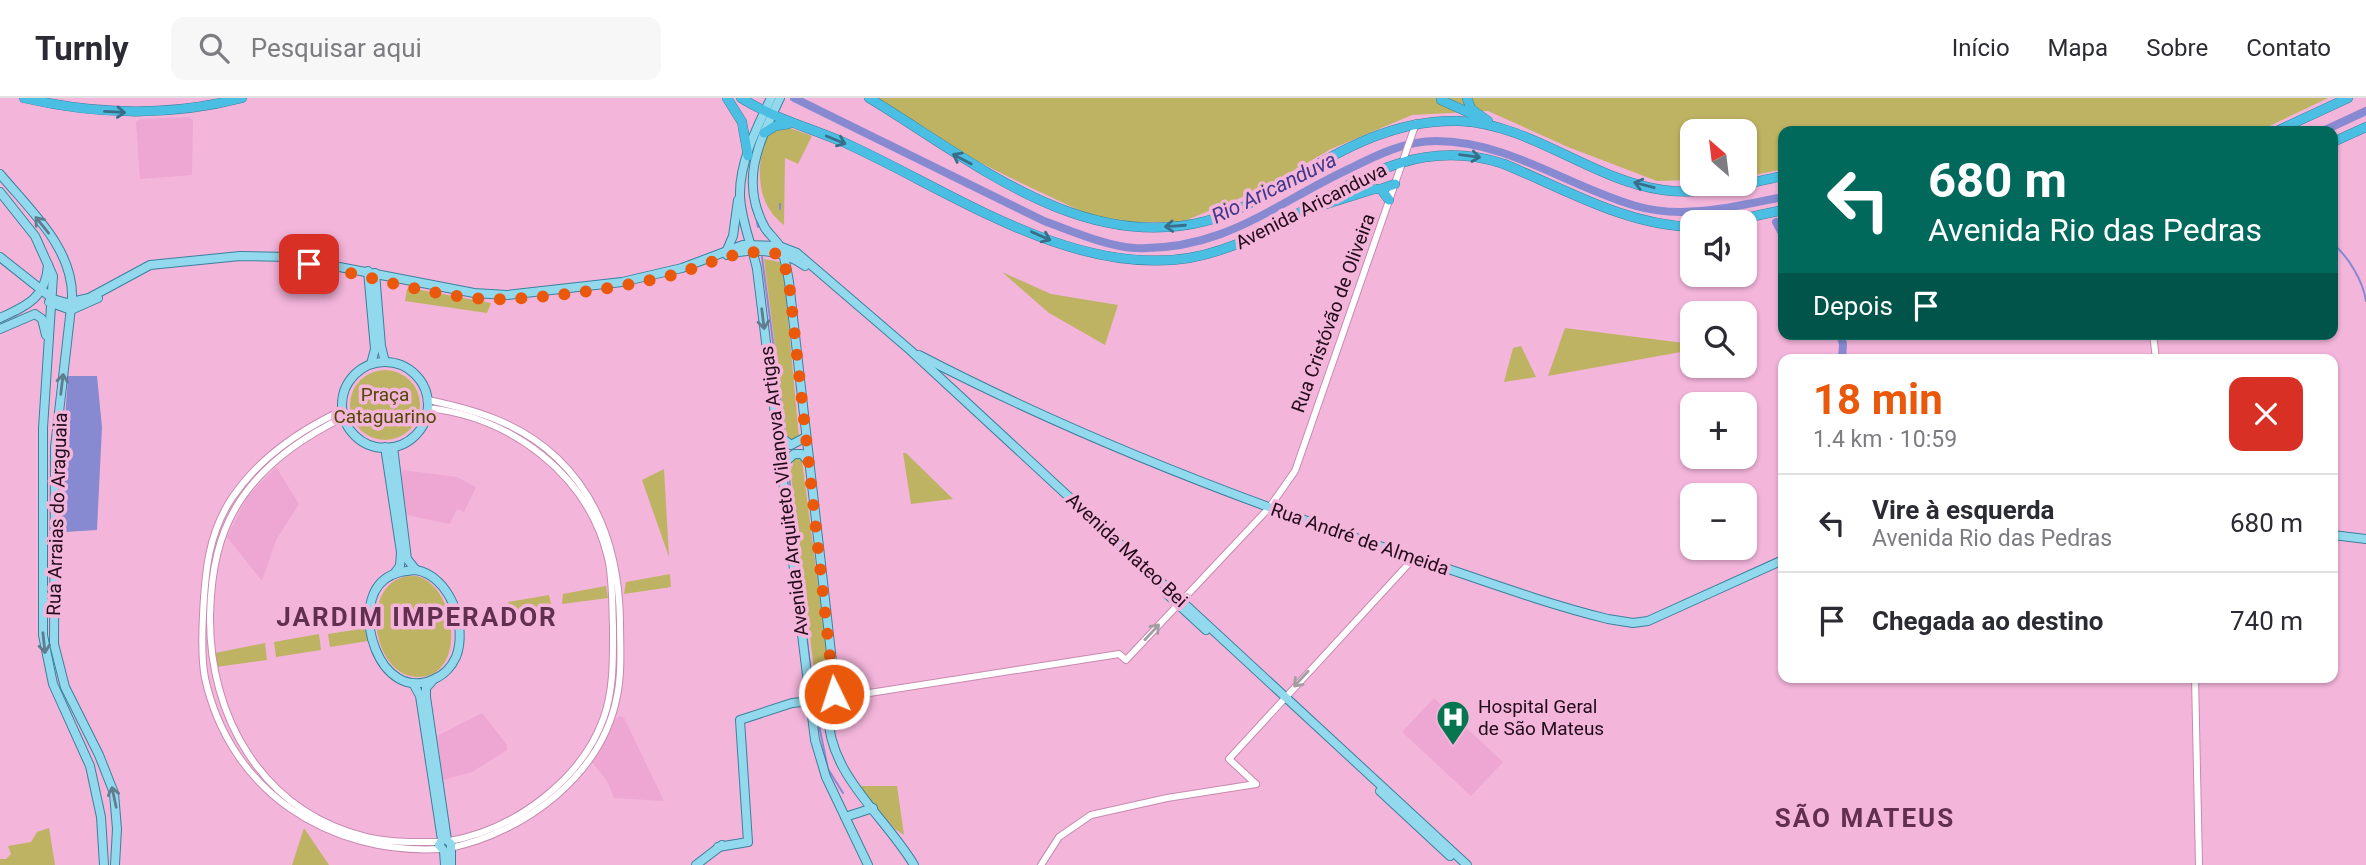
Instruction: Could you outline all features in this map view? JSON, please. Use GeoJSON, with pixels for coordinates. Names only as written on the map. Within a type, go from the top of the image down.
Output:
{"type":"FeatureCollection","features":[{"type":"Feature","properties":{"kind":"highway"},"geometry":{"type":"LineString","coordinates":[[24,98],[61,107],[124,113],[193,109],[242,98]]}},
{"type":"Feature","properties":{"kind":"highway"},"geometry":{"type":"LineString","coordinates":[[727,98],[742,122],[748,156]]}},
{"type":"Feature","properties":{"kind":"highway","name":"Avenida Aricanduva"},"geometry":{"type":"LineString","coordinates":[[741,98],[768,114],[844,143],[1057,244],[1100,256],[1172,260],[1214,252],[1256,237],[1404,155],[1446,154],[1486,158],[1625,216],[1647,222],[1680,226]]}},
{"type":"Feature","properties":{"kind":"highway","name":"Avenida Aricanduva"},"geometry":{"type":"LineString","coordinates":[[869,98],[943,148],[1026,192],[1076,215],[1135,227],[1170,227],[1209,221],[1253,202],[1363,139],[1387,130],[1460,121],[1502,128],[1622,178],[1661,190],[1719,190],[1778,177]]}},
{"type":"Feature","properties":{"kind":"highway"},"geometry":{"type":"LineString","coordinates":[[1467,98],[1479,117]]}},
{"type":"Feature","properties":{"kind":"highway"},"geometry":{"type":"LineString","coordinates":[[2288,126],[2348,98]]}},
{"type":"Feature","properties":{"kind":"highway"},"geometry":{"type":"LineString","coordinates":[[1441,100],[1502,128]]}},
{"type":"Feature","properties":{"kind":"highway"},"geometry":{"type":"LineString","coordinates":[[764,133],[779,124],[795,124]]}},
{"type":"Feature","properties":{"kind":"highway"},"geometry":{"type":"LineString","coordinates":[[2338,140],[2366,127]]}},
{"type":"Feature","properties":{"kind":"highway"},"geometry":{"type":"LineString","coordinates":[[1302,213],[1369,189],[1381,189],[1395,184]]}},
{"type":"Feature","properties":{"kind":"highway"},"geometry":{"type":"LineString","coordinates":[[1381,189],[1389,200]]}},
{"type":"Feature","properties":{"kind":"highway"},"geometry":{"type":"LineString","coordinates":[[1757,215],[1778,210]]}},
{"type":"Feature","properties":{"kind":"main road"},"geometry":{"type":"LineString","coordinates":[[727,250],[733,236],[748,156],[777,99]]}},
{"type":"Feature","properties":{"kind":"main road"},"geometry":{"type":"LineString","coordinates":[[768,114],[752,168],[753,200],[766,230],[781,250]]}},
{"type":"Feature","properties":{"kind":"main road","name":"Rua Arraias do Araguaia"},"geometry":{"type":"LineString","coordinates":[[0,174],[61,249],[72,283],[55,447],[54,633],[65,687],[114,793],[117,829],[115,865]]}},
{"type":"Feature","properties":{"kind":"main road","name":"Rua Arraias do Araguaia"},"geometry":{"type":"LineString","coordinates":[[0,192],[35,236],[53,276],[41,482],[43,635],[53,684],[90,766],[98,795],[104,865]]}},
{"type":"Feature","properties":{"kind":"main road"},"geometry":{"type":"LineString","coordinates":[[740,194],[744,202],[753,200]]}},
{"type":"Feature","properties":{"kind":"main road","name":"Avenida Arquiteto Vilanova Artigas"},"geometry":{"type":"LineString","coordinates":[[740,194],[752,248],[782,466],[819,701],[815,740],[826,777],[868,865]]}},
{"type":"Feature","properties":{"kind":"main road"},"geometry":{"type":"LineString","coordinates":[[71,306],[139,268],[188,260],[275,256],[459,296],[509,299],[622,286],[684,272],[752,248]]}},
{"type":"Feature","properties":{"kind":"main road"},"geometry":{"type":"LineString","coordinates":[[0,263],[53,301],[71,306],[86,305],[139,273],[169,266],[275,260],[474,293],[507,295],[622,282],[682,268],[727,250],[781,250]]}},
{"type":"Feature","properties":{"kind":"main road","name":"Avenida Arquiteto Vilanova Artigas"},"geometry":{"type":"LineString","coordinates":[[781,250],[789,282],[835,688],[819,701]]}},
{"type":"Feature","properties":{"kind":"main road","name":"Avenida Mateo Bei"},"geometry":{"type":"LineString","coordinates":[[781,250],[802,263],[928,370],[1460,865]]}},
{"type":"Feature","properties":{"kind":"main road","name":"Avenida Mateo Bei"},"geometry":{"type":"LineString","coordinates":[[781,250],[797,253],[833,281],[910,350],[928,370]]}},
{"type":"Feature","properties":{"kind":"main road"},"geometry":{"type":"LineString","coordinates":[[0,257],[41,292]]}},
{"type":"Feature","properties":{"kind":"main road"},"geometry":{"type":"LineString","coordinates":[[0,318],[28,305],[41,292],[48,260]]}},
{"type":"Feature","properties":{"kind":"main road"},"geometry":{"type":"LineString","coordinates":[[789,282],[794,270],[802,263]]}},
{"type":"Feature","properties":{"kind":"main road"},"geometry":{"type":"LineString","coordinates":[[371,275],[385,362]]}},
{"type":"Feature","properties":{"kind":"main road"},"geometry":{"type":"LineString","coordinates":[[371,275],[375,349],[371,365]]}},
{"type":"Feature","properties":{"kind":"main road"},"geometry":{"type":"LineString","coordinates":[[72,283],[81,295],[89,298]]}},
{"type":"Feature","properties":{"kind":"main road"},"geometry":{"type":"LineString","coordinates":[[28,305],[32,309],[29,316]]}},
{"type":"Feature","properties":{"kind":"main road"},"geometry":{"type":"LineString","coordinates":[[0,329],[35,314],[42,319],[48,346]]}},
{"type":"Feature","properties":{"kind":"main road","name":"Rua André de Almeida"},"geometry":{"type":"LineString","coordinates":[[910,350],[1068,429],[1165,470],[1414,558],[1584,613],[1633,623],[1660,616],[1778,563]]}},
{"type":"Feature","properties":{"kind":"main road"},"geometry":{"type":"LineString","coordinates":[[385,362],[401,365],[414,373],[424,385],[428,404],[420,430],[408,441],[389,447],[360,439],[344,414],[349,382],[371,365],[385,362]]}},
{"type":"Feature","properties":{"kind":"main road"},"geometry":{"type":"LineString","coordinates":[[928,370],[945,368]]}},
{"type":"Feature","properties":{"kind":"main road"},"geometry":{"type":"LineString","coordinates":[[778,435],[786,443],[793,445],[806,437]]}},
{"type":"Feature","properties":{"kind":"main road"},"geometry":{"type":"LineString","coordinates":[[389,447],[407,559],[415,570]]}},
{"type":"Feature","properties":{"kind":"main road"},"geometry":{"type":"LineString","coordinates":[[389,447],[401,552],[400,566],[394,574]]}},
{"type":"Feature","properties":{"kind":"main road"},"geometry":{"type":"LineString","coordinates":[[782,466],[788,457],[797,453],[804,455],[808,462]]}},
{"type":"Feature","properties":{"kind":"main road"},"geometry":{"type":"LineString","coordinates":[[2338,536],[2366,539]]}},
{"type":"Feature","properties":{"kind":"main road"},"geometry":{"type":"LineString","coordinates":[[433,680],[413,683],[388,672],[377,655],[370,615],[373,595],[381,582],[394,574],[415,570],[436,577],[447,590],[458,635],[459,646],[452,664],[426,688],[445,845],[445,865]]}},
{"type":"Feature","properties":{"kind":"main road"},"geometry":{"type":"LineString","coordinates":[[413,683],[419,692],[445,845],[451,865]]}},
{"type":"Feature","properties":{"kind":"main road","name":"Avenida Mateo Bei"},"geometry":{"type":"LineString","coordinates":[[1283,699],[1467,865]]}},
{"type":"Feature","properties":{"kind":"main road"},"geometry":{"type":"LineString","coordinates":[[696,865],[719,848],[747,839],[740,720],[792,703],[819,701],[828,711],[838,761],[846,776],[914,865]]}},
{"type":"Feature","properties":{"kind":"main road"},"geometry":{"type":"LineString","coordinates":[[72,725],[85,729]]}},
{"type":"Feature","properties":{"kind":"main road"},"geometry":{"type":"LineString","coordinates":[[845,817],[873,808]]}},
{"type":"Feature","properties":{"kind":"street","name":"Rua Cristóvão de Oliveira"},"geometry":{"type":"LineString","coordinates":[[819,701],[1119,654],[1126,660],[1269,508],[1299,460],[1321,388],[1415,126]]}},
{"type":"Feature","properties":{"kind":"street"},"geometry":{"type":"LineString","coordinates":[[344,414],[307,427],[268,458],[247,479],[225,510],[212,540],[205,572],[205,678],[227,735],[249,769],[292,810],[327,831],[357,842],[397,849],[445,845],[486,831],[532,806],[556,787],[583,754],[598,730],[608,702],[613,662],[612,609],[610,570],[599,531],[581,499],[558,470],[539,452],[499,426],[428,404]]}},
{"type":"Feature","properties":{"kind":"street"},"geometry":{"type":"LineString","coordinates":[[344,414],[271,465],[245,493],[231,514],[219,545],[211,579],[214,671],[221,701],[240,741],[259,769],[291,800],[325,821],[352,833],[391,841],[445,845]]}},
{"type":"Feature","properties":{"kind":"street"},"geometry":{"type":"LineString","coordinates":[[1041,865],[1059,837],[1091,815],[1256,785],[1229,759],[1414,558]]}},
{"type":"Feature","properties":{"kind":"street"},"geometry":{"type":"LineString","coordinates":[[205,678],[214,671]]}},
{"type":"Feature","properties":{"kind":"street"},"geometry":{"type":"LineString","coordinates":[[2195,683],[2199,865]]}},
{"type":"Feature","properties":{"kind":"street"},"geometry":{"type":"LineString","coordinates":[[205,704],[213,702]]}},
{"type":"Feature","properties":{"kind":"street"},"geometry":{"type":"LineString","coordinates":[[1237,787],[1247,776]]}},
{"type":"Feature","properties":{"kind":"shaded area"},"geometry":{"type":"Polygon","coordinates":[[[189,117],[193,120],[192,175],[140,179],[136,122],[139,119],[189,117]]]}},
{"type":"Feature","properties":{"kind":"shaded area"},"geometry":{"type":"Polygon","coordinates":[[[276,467],[299,504],[276,540],[262,581],[227,537],[247,497],[276,467]]]}},
{"type":"Feature","properties":{"kind":"shaded area"},"geometry":{"type":"Polygon","coordinates":[[[403,470],[457,477],[476,487],[464,512],[457,509],[450,524],[407,515],[401,478],[403,470]]]}},
{"type":"Feature","properties":{"kind":"shaded area","name":"Hospital Geral de São Mateus"},"geometry":{"type":"Polygon","coordinates":[[[1434,698],[1503,762],[1471,796],[1402,732],[1434,698]]]}},
{"type":"Feature","properties":{"kind":"shaded area"},"geometry":{"type":"Polygon","coordinates":[[[482,713],[507,745],[507,750],[472,772],[443,780],[437,736],[482,713]]]}},
{"type":"Feature","properties":{"kind":"shaded area"},"geometry":{"type":"Polygon","coordinates":[[[621,716],[664,801],[614,798],[607,781],[592,762],[615,719],[621,716]]]}},
{"type":"Feature","properties":{"kind":"green space"},"geometry":{"type":"Polygon","coordinates":[[[876,98],[2328,98],[2269,126],[1778,126],[1778,170],[1757,174],[1757,119],[1680,119],[1680,180],[1657,181],[1568,147],[1488,111],[1412,115],[1331,149],[1262,189],[1182,222],[1130,222],[1089,215],[963,154],[876,98]]]}},
{"type":"Feature","properties":{"kind":"green space"},"geometry":{"type":"Polygon","coordinates":[[[782,125],[812,136],[798,164],[785,158],[784,225],[767,206],[760,182],[761,156],[768,131],[782,125]]]}},
{"type":"Feature","properties":{"kind":"green space"},"geometry":{"type":"Polygon","coordinates":[[[764,259],[780,262],[785,285],[799,438],[787,442],[764,259]]]}},
{"type":"Feature","properties":{"kind":"green space"},"geometry":{"type":"Polygon","coordinates":[[[1002,272],[1051,294],[1118,305],[1105,345],[1049,313],[1002,272]]]}},
{"type":"Feature","properties":{"kind":"green space"},"geometry":{"type":"Polygon","coordinates":[[[407,289],[491,303],[487,313],[405,301],[407,289]]]}},
{"type":"Feature","properties":{"kind":"green space"},"geometry":{"type":"Polygon","coordinates":[[[1565,328],[1680,342],[1680,352],[1548,376],[1565,328]]]}},
{"type":"Feature","properties":{"kind":"green space"},"geometry":{"type":"Polygon","coordinates":[[[1521,346],[1536,377],[1504,382],[1513,348],[1521,346]]]}},
{"type":"Feature","properties":{"kind":"green space","name":"Praça Cataguarino"},"geometry":{"type":"Polygon","coordinates":[[[385,370],[410,380],[420,405],[410,430],[385,440],[360,430],[350,405],[360,380],[385,370]]]}},
{"type":"Feature","properties":{"kind":"green space"},"geometry":{"type":"Polygon","coordinates":[[[903,453],[906,453],[953,499],[911,504],[903,453]]]}},
{"type":"Feature","properties":{"kind":"green space"},"geometry":{"type":"Polygon","coordinates":[[[792,456],[802,460],[832,692],[817,696],[790,467],[793,466],[792,456]]]}},
{"type":"Feature","properties":{"kind":"green space"},"geometry":{"type":"Polygon","coordinates":[[[664,469],[669,557],[642,480],[664,469]]]}},
{"type":"Feature","properties":{"kind":"green space"},"geometry":{"type":"Polygon","coordinates":[[[670,574],[671,587],[624,594],[626,582],[670,574]]]}},
{"type":"Feature","properties":{"kind":"green space"},"geometry":{"type":"Polygon","coordinates":[[[416,576],[430,583],[441,596],[448,612],[451,630],[450,647],[445,662],[434,673],[418,677],[401,672],[388,660],[380,644],[377,625],[378,606],[385,590],[397,579],[416,576]]]}},
{"type":"Feature","properties":{"kind":"green space"},"geometry":{"type":"Polygon","coordinates":[[[606,586],[608,598],[562,604],[563,594],[606,586]]]}},
{"type":"Feature","properties":{"kind":"green space"},"geometry":{"type":"Polygon","coordinates":[[[549,595],[552,608],[511,614],[508,602],[549,595]]]}},
{"type":"Feature","properties":{"kind":"green space"},"geometry":{"type":"Polygon","coordinates":[[[367,628],[368,641],[330,647],[328,634],[367,628]]]}},
{"type":"Feature","properties":{"kind":"green space"},"geometry":{"type":"Polygon","coordinates":[[[319,634],[321,650],[276,657],[274,642],[319,634]]]}},
{"type":"Feature","properties":{"kind":"green space"},"geometry":{"type":"Polygon","coordinates":[[[265,643],[267,660],[216,667],[215,653],[265,643]]]}},
{"type":"Feature","properties":{"kind":"green space"},"geometry":{"type":"Polygon","coordinates":[[[897,786],[904,835],[895,829],[860,788],[897,786]]]}},
{"type":"Feature","properties":{"kind":"green space"},"geometry":{"type":"Polygon","coordinates":[[[49,828],[55,865],[0,865],[0,859],[6,859],[11,854],[8,846],[31,842],[37,832],[49,828]]]}},
{"type":"Feature","properties":{"kind":"green space"},"geometry":{"type":"Polygon","coordinates":[[[304,828],[329,865],[292,865],[304,828]]]}},
{"type":"Feature","properties":{"kind":"water"},"geometry":{"type":"Polygon","coordinates":[[[68,376],[97,376],[102,427],[97,530],[65,532],[58,521],[68,376]]]}},
{"type":"Feature","properties":{"kind":"waterway","name":"Rio Aricanduva"},"geometry":{"type":"LineString","coordinates":[[794,98],[1044,221],[1124,247],[1167,247],[1196,242],[1223,233],[1371,158],[1402,146],[1436,141],[1488,148],[1538,166],[1611,198],[1654,210],[1691,212],[1778,198]]}},
{"type":"Feature","properties":{"kind":"waterway","name":"Rio Aricanduva"},"geometry":{"type":"LineString","coordinates":[[2334,126],[2366,111]]}},
{"type":"Feature","properties":{"kind":"waterway"},"geometry":{"type":"LineString","coordinates":[[780,204],[780,209]]}},
{"type":"Feature","properties":{"kind":"waterway"},"geometry":{"type":"LineString","coordinates":[[757,222],[758,227]]}},
{"type":"Feature","properties":{"kind":"waterway"},"geometry":{"type":"LineString","coordinates":[[1776,222],[1778,226]]}},
{"type":"Feature","properties":{"kind":"waterway"},"geometry":{"type":"LineString","coordinates":[[2338,249],[2354,270],[2366,301]]}},
{"type":"Feature","properties":{"kind":"waterway"},"geometry":{"type":"LineString","coordinates":[[762,257],[785,435]]}},
{"type":"Feature","properties":{"kind":"waterway"},"geometry":{"type":"LineString","coordinates":[[1842,340],[1842,354]]}},
{"type":"Feature","properties":{"kind":"waterway"},"geometry":{"type":"LineString","coordinates":[[788,466],[813,693]]}},
{"type":"Feature","properties":{"kind":"waterway"},"geometry":{"type":"LineString","coordinates":[[815,706],[828,769],[843,793]]}},
{"type":"Feature","properties":{"kind":"place","name":"Hospital Geral de São Mateus"},"geometry":{"type":"Point","coordinates":[1453,747]}},
{"type":"Feature","properties":{"kind":"district","name":"JARDIM IMPERADOR"},"geometry":{"type":"Point","coordinates":[417,617]}},
{"type":"Feature","properties":{"kind":"district","name":"SÃO MATEUS"},"geometry":{"type":"Point","coordinates":[1865,818]}},
{"type":"Feature","properties":{"kind":"route"},"geometry":{"type":"LineString","coordinates":[[309,264],[459,296],[509,299],[622,286],[695,269],[744,251],[782,255],[789,282],[827,609],[834,694]]}}]}
